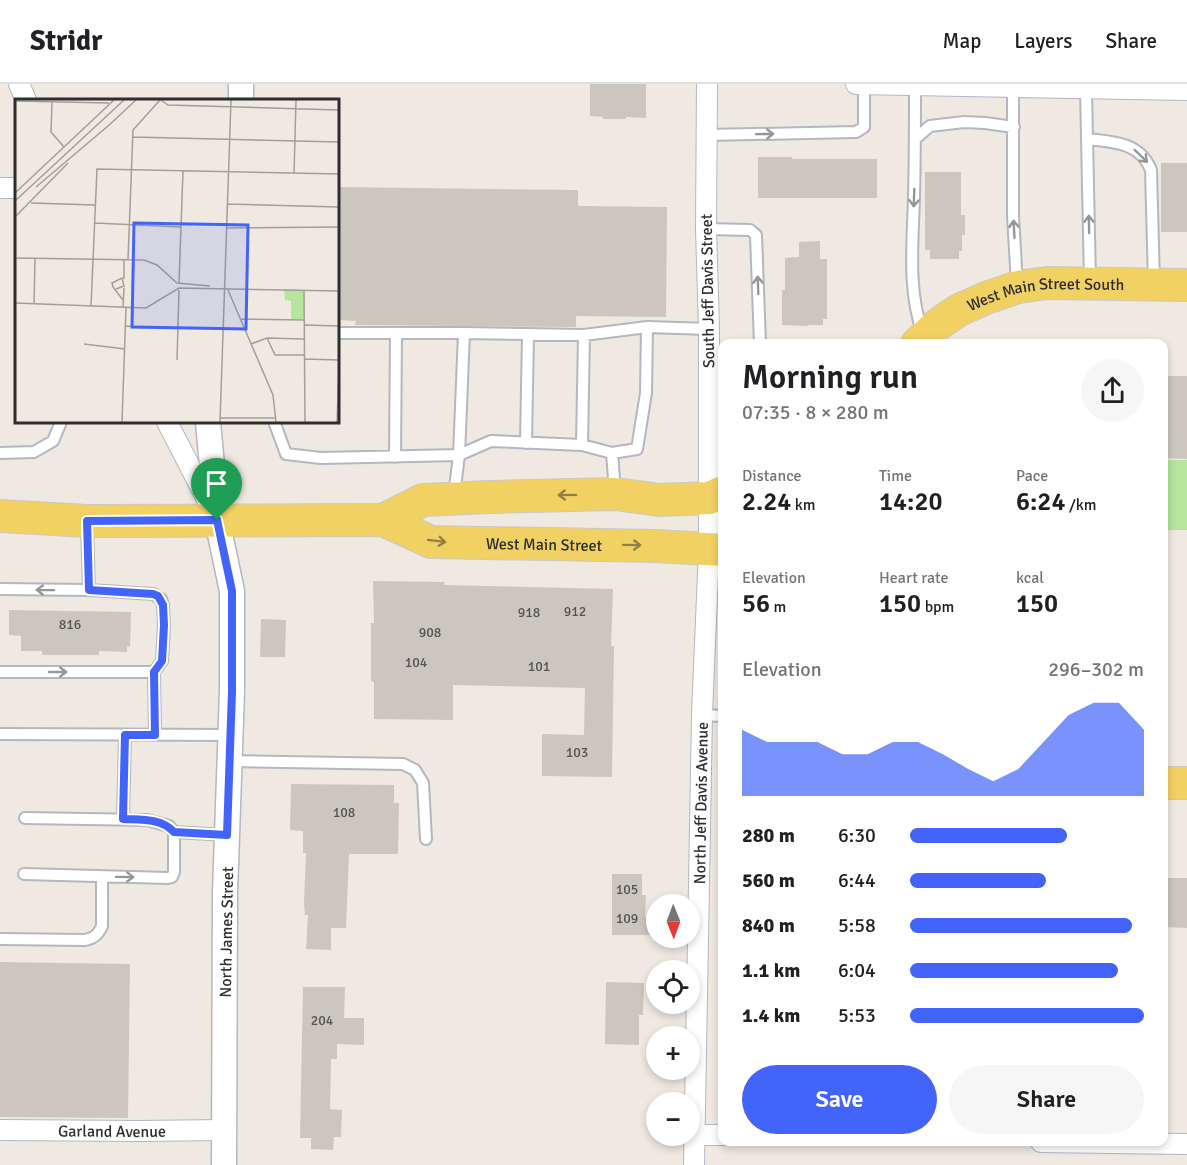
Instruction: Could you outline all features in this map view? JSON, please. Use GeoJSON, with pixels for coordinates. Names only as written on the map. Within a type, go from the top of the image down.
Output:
{"type":"FeatureCollection","features":[{"type":"Feature","properties":{"kind":"main road","name":"West Main Street South"},"geometry":{"type":"LineString","coordinates":[[922,339],[959,310],[1018,287],[1047,283],[1187,285]]}},
{"type":"Feature","properties":{"kind":"main road","name":"West Main Street"},"geometry":{"type":"LineString","coordinates":[[383,520],[423,500],[615,494],[660,500],[716,495]]}},
{"type":"Feature","properties":{"kind":"main road","name":"West Main Street"},"geometry":{"type":"LineString","coordinates":[[0,516],[87,521],[383,520],[431,542],[656,546],[716,550]]}},
{"type":"Feature","properties":{"kind":"main road"},"geometry":{"type":"LineString","coordinates":[[1168,783],[1187,783]]}},
{"type":"Feature","properties":{"kind":"street"},"geometry":{"type":"LineString","coordinates":[[19,84],[26,99]]}},
{"type":"Feature","properties":{"kind":"street"},"geometry":{"type":"LineString","coordinates":[[241,99],[242,84]]}},
{"type":"Feature","properties":{"kind":"street","name":"South Jeff Davis Street"},"geometry":{"type":"LineString","coordinates":[[707,84],[706,229],[709,328],[716,433],[716,495]]}},
{"type":"Feature","properties":{"kind":"street"},"geometry":{"type":"LineString","coordinates":[[856,84],[1187,90]]}},
{"type":"Feature","properties":{"kind":"street"},"geometry":{"type":"LineString","coordinates":[[168,423],[217,520]]}},
{"type":"Feature","properties":{"kind":"street","name":"North James Street"},"geometry":{"type":"LineString","coordinates":[[208,423],[217,520],[232,591],[225,905],[224,1165]]}},
{"type":"Feature","properties":{"kind":"street","name":"North Jeff Davis Avenue"},"geometry":{"type":"LineString","coordinates":[[695,1092],[702,715],[716,550],[716,495]]}},
{"type":"Feature","properties":{"kind":"street","name":"Garland Avenue"},"geometry":{"type":"LineString","coordinates":[[0,1130],[224,1130]]}},
{"type":"Feature","properties":{"kind":"street"},"geometry":{"type":"LineString","coordinates":[[700,1135],[718,1135]]}},
{"type":"Feature","properties":{"kind":"street"},"geometry":{"type":"LineString","coordinates":[[1168,1144],[1187,1144]]}},
{"type":"Feature","properties":{"kind":"street","name":"North Jeff Davis Avenue"},"geometry":{"type":"LineString","coordinates":[[694,1146],[694,1165]]}},
{"type":"Feature","properties":{"kind":"lane"},"geometry":{"type":"LineString","coordinates":[[706,135],[856,132],[864,127],[864,84]]}},
{"type":"Feature","properties":{"kind":"lane"},"geometry":{"type":"LineString","coordinates":[[915,85],[912,290],[921,339]]}},
{"type":"Feature","properties":{"kind":"lane"},"geometry":{"type":"LineString","coordinates":[[1013,87],[1013,216],[1018,287]]}},
{"type":"Feature","properties":{"kind":"lane"},"geometry":{"type":"LineString","coordinates":[[1086,88],[1090,283]]}},
{"type":"Feature","properties":{"kind":"lane"},"geometry":{"type":"LineString","coordinates":[[915,140],[930,126],[964,122],[1014,127]]}},
{"type":"Feature","properties":{"kind":"lane"},"geometry":{"type":"LineString","coordinates":[[1087,140],[1118,143],[1136,150],[1147,160],[1151,170],[1154,284]]}},
{"type":"Feature","properties":{"kind":"lane"},"geometry":{"type":"LineString","coordinates":[[706,229],[750,230],[756,235],[760,339]]}},
{"type":"Feature","properties":{"kind":"lane"},"geometry":{"type":"LineString","coordinates":[[339,333],[585,335],[647,327],[709,328]]}},
{"type":"Feature","properties":{"kind":"lane"},"geometry":{"type":"LineString","coordinates":[[275,423],[286,454],[321,458],[459,455],[491,441],[582,446],[612,453],[638,449],[646,393],[647,327]]}},
{"type":"Feature","properties":{"kind":"lane"},"geometry":{"type":"LineString","coordinates":[[395,457],[396,333]]}},
{"type":"Feature","properties":{"kind":"lane"},"geometry":{"type":"LineString","coordinates":[[454,498],[459,455],[464,333]]}},
{"type":"Feature","properties":{"kind":"lane"},"geometry":{"type":"LineString","coordinates":[[526,443],[528,334]]}},
{"type":"Feature","properties":{"kind":"lane"},"geometry":{"type":"LineString","coordinates":[[582,446],[585,335]]}},
{"type":"Feature","properties":{"kind":"lane"},"geometry":{"type":"LineString","coordinates":[[0,453],[34,452],[53,441],[61,423]]}},
{"type":"Feature","properties":{"kind":"lane"},"geometry":{"type":"LineString","coordinates":[[612,453],[615,494]]}},
{"type":"Feature","properties":{"kind":"lane"},"geometry":{"type":"LineString","coordinates":[[87,521],[89,590]]}},
{"type":"Feature","properties":{"kind":"lane"},"geometry":{"type":"LineString","coordinates":[[0,589],[89,590],[158,596],[163,605],[164,625],[162,661],[154,672],[155,735]]}},
{"type":"Feature","properties":{"kind":"lane"},"geometry":{"type":"LineString","coordinates":[[0,672],[154,672]]}},
{"type":"Feature","properties":{"kind":"lane"},"geometry":{"type":"LineString","coordinates":[[702,715],[718,716]]}},
{"type":"Feature","properties":{"kind":"lane"},"geometry":{"type":"LineString","coordinates":[[0,734],[230,735]]}},
{"type":"Feature","properties":{"kind":"lane"},"geometry":{"type":"LineString","coordinates":[[123,819],[125,735]]}},
{"type":"Feature","properties":{"kind":"lane"},"geometry":{"type":"LineString","coordinates":[[229,761],[403,764],[415,770],[423,783],[426,838]]}},
{"type":"Feature","properties":{"kind":"lane"},"geometry":{"type":"LineString","coordinates":[[24,874],[168,878],[172,877],[174,872],[174,832],[169,826],[147,820],[25,818]]}},
{"type":"Feature","properties":{"kind":"lane"},"geometry":{"type":"LineString","coordinates":[[174,832],[227,835]]}},
{"type":"Feature","properties":{"kind":"lane"},"geometry":{"type":"LineString","coordinates":[[0,939],[85,940],[93,938],[102,927],[102,877]]}},
{"type":"Feature","properties":{"kind":"green space"},"geometry":{"type":"Polygon","coordinates":[[[1168,460],[1187,460],[1187,530],[1168,530],[1168,460]]]}},
{"type":"Feature","properties":{"kind":"building"},"geometry":{"type":"Polygon","coordinates":[[[590,84],[646,84],[646,118],[603,119],[603,117],[590,116],[590,84]]]}},
{"type":"Feature","properties":{"kind":"building"},"geometry":{"type":"Polygon","coordinates":[[[758,157],[877,159],[877,198],[758,198],[758,157]]]}},
{"type":"Feature","properties":{"kind":"building"},"geometry":{"type":"Polygon","coordinates":[[[1161,163],[1187,163],[1187,232],[1161,232],[1161,163]]]}},
{"type":"Feature","properties":{"kind":"building"},"geometry":{"type":"Polygon","coordinates":[[[925,172],[961,172],[961,215],[965,215],[965,235],[962,235],[962,251],[959,251],[959,259],[930,259],[930,250],[925,250],[925,172]]]}},
{"type":"Feature","properties":{"kind":"building"},"geometry":{"type":"Polygon","coordinates":[[[339,187],[578,190],[578,206],[667,207],[666,317],[576,316],[576,327],[355,325],[356,321],[339,320],[339,187]]]}},
{"type":"Feature","properties":{"kind":"building"},"geometry":{"type":"Polygon","coordinates":[[[820,241],[820,259],[827,259],[827,319],[823,319],[823,325],[782,325],[785,258],[799,257],[799,242],[820,241]]]}},
{"type":"Feature","properties":{"kind":"building"},"geometry":{"type":"Polygon","coordinates":[[[1168,376],[1187,376],[1187,459],[1168,458],[1168,376]]]}},
{"type":"Feature","properties":{"kind":"building"},"geometry":{"type":"Polygon","coordinates":[[[373,581],[613,589],[612,777],[542,776],[542,734],[584,735],[585,688],[453,685],[453,720],[374,719],[374,682],[371,681],[371,623],[374,623],[373,581]]]}},
{"type":"Feature","properties":{"kind":"building"},"geometry":{"type":"Polygon","coordinates":[[[9,610],[131,612],[130,647],[127,646],[127,652],[99,651],[99,655],[42,655],[42,651],[21,651],[21,636],[9,635],[9,610]]]}},
{"type":"Feature","properties":{"kind":"building"},"geometry":{"type":"Polygon","coordinates":[[[261,619],[286,620],[285,657],[260,657],[261,619]]]}},
{"type":"Feature","properties":{"kind":"building"},"geometry":{"type":"Polygon","coordinates":[[[291,784],[394,785],[394,803],[399,803],[398,854],[349,854],[346,928],[331,928],[331,950],[306,949],[308,915],[305,915],[304,903],[306,853],[303,853],[303,831],[290,830],[291,784]]]}},
{"type":"Feature","properties":{"kind":"building"},"geometry":{"type":"Polygon","coordinates":[[[612,874],[642,874],[642,895],[646,895],[646,935],[612,935],[612,874]]]}},
{"type":"Feature","properties":{"kind":"building"},"geometry":{"type":"Polygon","coordinates":[[[1168,878],[1187,878],[1187,928],[1168,927],[1168,878]]]}},
{"type":"Feature","properties":{"kind":"building"},"geometry":{"type":"Polygon","coordinates":[[[0,962],[130,964],[128,1118],[0,1117],[0,962]]]}},
{"type":"Feature","properties":{"kind":"building"},"geometry":{"type":"Polygon","coordinates":[[[606,982],[644,983],[643,1015],[639,1015],[639,1045],[605,1044],[606,982]]]}},
{"type":"Feature","properties":{"kind":"building"},"geometry":{"type":"Polygon","coordinates":[[[303,987],[345,987],[344,1018],[364,1018],[364,1045],[337,1044],[337,1059],[331,1059],[330,1109],[342,1110],[341,1137],[334,1137],[333,1150],[311,1149],[311,1138],[300,1138],[303,987]]]}},
{"type":"Feature","properties":{"kind":"route"},"geometry":{"type":"LineString","coordinates":[[217,520],[232,591],[232,691],[227,835],[174,832],[169,826],[160,823],[123,819],[125,735],[155,735],[154,672],[162,661],[163,605],[158,596],[153,594],[89,590],[87,521],[217,520]]}}]}
